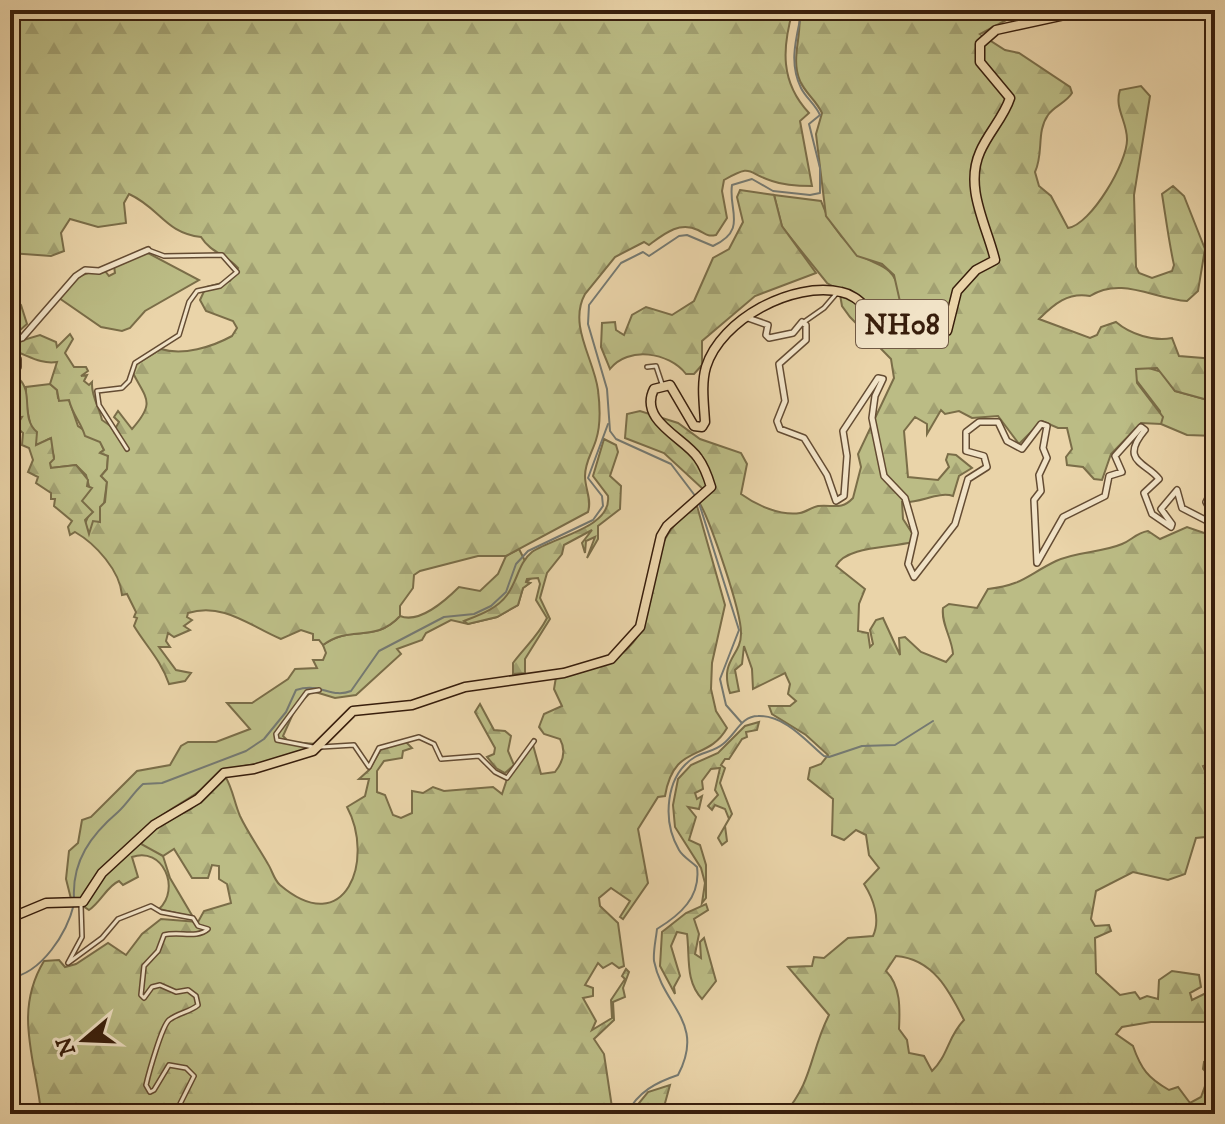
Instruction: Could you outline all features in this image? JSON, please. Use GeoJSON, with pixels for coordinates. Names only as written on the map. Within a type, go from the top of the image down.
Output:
{"type":"FeatureCollection","features":[{"type":"Feature","properties":{"kind":"main road","name":"NH08"},"geometry":{"type":"LineString","coordinates":[[662,384],[673,388],[694,426],[704,426],[706,365],[724,336],[748,318],[788,296],[838,291],[850,294],[877,316],[893,322],[941,333],[948,330],[957,291],[976,270],[995,260],[978,206],[976,170],[980,151],[1010,98],[980,62],[980,44],[996,30],[1088,10]]}},
{"type":"Feature","properties":{"kind":"main road"},"geometry":{"type":"LineString","coordinates":[[10,918],[37,905],[79,902],[102,873],[154,825],[198,799],[224,773],[254,769],[320,747],[337,723],[358,709],[412,705],[465,687],[564,673],[611,659],[640,627],[658,541],[681,513],[710,490],[711,484],[699,458],[662,427],[652,407],[651,394],[662,384]]}},
{"type":"Feature","properties":{"kind":"street"},"geometry":{"type":"LineString","coordinates":[[10,342],[22,338],[76,276],[85,270],[99,271],[148,250],[164,256],[222,255],[237,272],[220,286],[197,291],[189,302],[179,335],[135,363],[129,381],[122,388],[97,391],[99,405],[127,449]]}},
{"type":"Feature","properties":{"kind":"street"},"geometry":{"type":"LineString","coordinates":[[748,318],[768,325],[766,335],[769,338],[793,333],[824,308],[838,291]]}},
{"type":"Feature","properties":{"kind":"street"},"geometry":{"type":"LineString","coordinates":[[804,322],[806,340],[779,364],[785,401],[779,411],[778,426],[804,438],[827,475],[834,498],[840,501],[844,496],[847,456],[843,431],[869,389],[878,378],[883,379],[875,396],[872,418],[882,470],[892,488],[905,498],[915,533],[908,564],[914,577],[955,524],[968,479],[987,467],[984,456],[966,451],[963,443],[966,432],[979,422],[998,422],[1007,441],[1022,449],[1041,424],[1047,426],[1043,448],[1047,458],[1039,475],[1041,491],[1034,500],[1037,563],[1063,517],[1105,496],[1109,476],[1122,472],[1115,456],[1141,427],[1145,430],[1136,443],[1136,458],[1144,469],[1159,479],[1144,493],[1152,514],[1171,527],[1161,509],[1177,490],[1182,508],[1215,525]]}},
{"type":"Feature","properties":{"kind":"street"},"geometry":{"type":"LineString","coordinates":[[10,353],[18,359],[18,367],[10,376]]}},
{"type":"Feature","properties":{"kind":"street"},"geometry":{"type":"LineString","coordinates":[[647,367],[656,366],[662,384]]}},
{"type":"Feature","properties":{"kind":"street"},"geometry":{"type":"LineString","coordinates":[[1215,485],[1206,502],[1215,518]]}},
{"type":"Feature","properties":{"kind":"street"},"geometry":{"type":"LineString","coordinates":[[319,690],[307,692],[276,734],[277,740],[320,747],[354,745],[369,767],[379,748],[419,737],[434,744],[441,759],[479,756],[495,772],[507,778],[534,741]]}},
{"type":"Feature","properties":{"kind":"street"},"geometry":{"type":"LineString","coordinates":[[79,902],[82,937],[68,963],[102,938],[118,919],[151,906],[193,918],[198,926],[208,929],[190,936],[175,933],[164,935],[158,951],[144,966],[141,995],[144,998],[152,987],[160,985],[176,992],[188,990],[196,996],[198,1005],[171,1018],[161,1027],[160,1047],[146,1085],[150,1092],[154,1090],[169,1065],[186,1068],[194,1076],[183,1096],[183,1109],[195,1114],[213,1114]]}},
{"type":"Feature","properties":{"kind":"green space"},"geometry":{"type":"Polygon","coordinates":[[[10,10],[793,10],[786,64],[793,89],[809,113],[800,121],[812,186],[776,182],[750,171],[740,172],[724,180],[722,191],[727,218],[716,235],[684,227],[672,230],[649,245],[644,242],[615,257],[585,294],[579,318],[596,378],[600,409],[598,434],[585,471],[588,512],[506,556],[478,556],[420,571],[414,575],[413,588],[400,606],[400,616],[390,624],[372,632],[333,639],[323,645],[319,640],[313,640],[313,634],[301,630],[281,639],[225,613],[201,610],[188,613],[187,617],[192,620],[184,626],[190,630],[174,637],[168,633],[166,641],[170,647],[159,647],[176,670],[191,673],[185,681],[169,684],[158,660],[134,626],[136,612],[127,594],[122,595],[112,568],[83,537],[75,532],[70,535],[68,527],[72,521],[54,506],[55,499],[51,499],[51,493],[36,483],[38,477],[28,472],[33,460],[29,448],[22,445],[23,433],[16,427],[22,417],[10,418],[17,402],[10,380],[19,379],[26,391],[29,420],[37,432],[36,445],[51,438],[54,459],[50,463],[51,468],[76,465],[88,480],[87,486],[92,488],[82,501],[93,512],[85,520],[89,534],[93,521],[100,522],[100,507],[105,502],[107,482],[101,476],[107,469],[108,456],[100,453],[104,450],[100,442],[85,436],[69,400],[59,401],[57,390],[50,384],[57,362],[38,360],[10,350],[10,344],[40,335],[56,342],[57,347],[70,334],[73,339],[65,353],[74,367],[86,367],[88,371],[81,376],[87,375],[84,381],[89,385],[92,382],[102,420],[115,429],[119,422],[114,417],[118,411],[132,429],[146,406],[145,395],[133,373],[135,365],[161,349],[197,349],[232,336],[237,328],[233,321],[206,311],[200,300],[206,287],[230,281],[238,268],[209,247],[201,237],[179,231],[129,194],[124,203],[126,223],[98,227],[70,219],[61,233],[64,251],[51,256],[10,253],[10,10]]]}},
{"type":"Feature","properties":{"kind":"green space"},"geometry":{"type":"Polygon","coordinates":[[[799,10],[1054,10],[1010,18],[980,34],[1005,50],[1019,53],[1070,87],[1072,93],[1044,122],[1035,172],[1039,186],[1051,196],[1068,228],[1087,216],[1097,204],[1115,176],[1126,149],[1120,90],[1141,86],[1150,96],[1134,195],[1136,267],[1139,273],[1152,278],[1172,271],[1174,265],[1162,194],[1173,186],[1184,196],[1205,249],[1198,291],[1187,301],[1126,288],[1102,290],[1090,296],[1068,298],[1039,319],[1090,338],[1097,335],[1101,327],[1116,322],[1142,336],[1172,338],[1179,356],[1215,359],[1215,402],[1175,391],[1157,368],[1136,369],[1137,383],[1163,417],[1161,424],[1141,423],[1111,454],[1102,480],[1094,479],[1083,467],[1067,465],[1066,457],[1072,449],[1067,428],[1058,428],[1042,421],[1019,444],[998,416],[972,418],[959,411],[945,414],[941,410],[927,434],[927,424],[915,417],[904,431],[908,477],[938,480],[949,467],[946,460],[948,454],[956,455],[972,468],[959,476],[953,496],[902,502],[903,519],[912,533],[912,542],[859,551],[841,559],[836,566],[865,589],[859,604],[858,631],[868,633],[870,647],[873,644],[870,630],[876,620],[883,618],[900,655],[899,638],[905,637],[921,652],[946,662],[953,654],[943,614],[943,608],[949,604],[977,608],[988,589],[1017,582],[1064,558],[1122,544],[1144,532],[1148,531],[1160,539],[1187,527],[1213,536],[1215,533],[1215,762],[1203,766],[1207,776],[1205,783],[1215,786],[1215,836],[1196,838],[1185,874],[1168,880],[1133,872],[1096,891],[1091,919],[1095,926],[1109,925],[1111,931],[1095,938],[1096,973],[1120,995],[1135,992],[1140,999],[1147,996],[1158,999],[1159,980],[1172,971],[1199,975],[1201,987],[1190,993],[1192,1000],[1210,991],[1215,1000],[1215,1022],[1151,1022],[1122,1027],[1116,1034],[1133,1046],[1150,1077],[1169,1090],[1178,1087],[1190,1103],[1201,1097],[1209,1075],[1203,1069],[1204,1062],[1215,1066],[1215,1114],[784,1114],[801,1090],[829,1015],[788,967],[812,966],[814,957],[824,958],[848,938],[873,936],[875,909],[864,884],[879,868],[869,855],[866,835],[856,830],[844,840],[832,835],[833,799],[808,779],[810,768],[821,764],[828,755],[806,735],[772,714],[769,706],[790,706],[796,701],[788,694],[790,684],[785,673],[753,689],[752,669],[744,646],[742,664],[735,670],[739,691],[730,693],[727,673],[740,641],[740,623],[724,567],[699,502],[704,490],[664,453],[625,438],[627,414],[640,411],[678,423],[700,439],[741,453],[747,464],[741,494],[776,511],[800,513],[818,506],[840,506],[853,498],[861,467],[858,454],[894,378],[891,359],[850,317],[842,306],[839,289],[890,314],[901,306],[894,275],[882,264],[857,256],[826,216],[816,134],[822,113],[802,85],[797,72],[799,10]],[[896,956],[886,971],[897,991],[899,1029],[907,1040],[909,1053],[924,1056],[932,1071],[964,1020],[938,978],[909,958],[896,956]]]}},
{"type":"Feature","properties":{"kind":"green space"},"geometry":{"type":"Polygon","coordinates":[[[740,190],[774,195],[782,226],[816,273],[755,296],[702,341],[702,365],[694,374],[686,374],[669,361],[648,355],[627,357],[610,369],[601,347],[602,323],[615,322],[616,330],[624,335],[632,315],[646,307],[672,315],[694,301],[713,258],[729,249],[743,222],[737,197],[740,190]]]}},
{"type":"Feature","properties":{"kind":"green space"},"geometry":{"type":"Polygon","coordinates":[[[774,195],[821,201],[834,226],[852,248],[892,274],[901,295],[898,310],[890,314],[878,312],[827,283],[782,227],[774,195]]]}},
{"type":"Feature","properties":{"kind":"green space"},"geometry":{"type":"Polygon","coordinates":[[[146,252],[199,280],[145,311],[130,328],[122,331],[101,327],[59,298],[78,277],[105,271],[109,276],[115,273],[114,266],[146,252]]]}},
{"type":"Feature","properties":{"kind":"green space"},"geometry":{"type":"Polygon","coordinates":[[[10,294],[21,305],[27,324],[10,339],[10,294]]]}},
{"type":"Feature","properties":{"kind":"green space"},"geometry":{"type":"Polygon","coordinates":[[[1142,366],[1162,372],[1175,391],[1215,402],[1215,436],[1187,435],[1161,424],[1160,411],[1134,377],[1135,370],[1142,366]]]}},
{"type":"Feature","properties":{"kind":"green space"},"geometry":{"type":"Polygon","coordinates":[[[50,384],[57,390],[58,398],[69,400],[78,426],[100,441],[104,450],[101,452],[108,456],[107,469],[101,476],[107,482],[102,518],[90,535],[85,524],[89,514],[81,501],[90,490],[86,475],[76,465],[51,468],[49,463],[54,457],[49,439],[36,446],[27,410],[26,387],[50,384]]]}},
{"type":"Feature","properties":{"kind":"green space"},"geometry":{"type":"Polygon","coordinates":[[[604,439],[616,445],[618,452],[610,476],[621,486],[620,509],[598,526],[598,539],[587,558],[595,537],[586,541],[585,553],[582,543],[592,530],[564,545],[562,554],[547,573],[540,598],[550,619],[525,659],[525,673],[513,674],[513,663],[547,618],[536,600],[540,584],[538,578],[527,579],[526,582],[530,583],[523,588],[518,605],[497,617],[468,624],[464,621],[503,600],[532,552],[591,524],[601,516],[607,507],[608,496],[593,476],[604,439]]]}},
{"type":"Feature","properties":{"kind":"green space"},"geometry":{"type":"Polygon","coordinates":[[[697,506],[725,605],[712,663],[711,689],[716,711],[727,728],[710,746],[683,760],[669,779],[665,796],[658,797],[638,829],[648,883],[623,919],[620,917],[630,901],[611,888],[599,898],[600,906],[618,923],[624,966],[619,968],[612,963],[603,968],[598,963],[585,985],[593,988],[593,996],[583,998],[596,1021],[592,1030],[612,1018],[611,1000],[625,979],[622,976],[626,969],[629,972],[623,988],[625,997],[613,1002],[614,1020],[594,1039],[604,1054],[613,1114],[38,1114],[40,1104],[28,1014],[35,979],[44,961],[59,960],[65,967],[76,964],[108,943],[126,955],[142,934],[161,919],[198,922],[204,911],[231,903],[227,884],[219,879],[219,866],[212,865],[208,878],[192,878],[174,849],[163,856],[141,844],[153,828],[191,809],[225,776],[240,816],[278,883],[303,900],[322,904],[338,899],[349,886],[356,869],[358,849],[355,828],[347,807],[365,796],[369,779],[359,779],[369,770],[381,749],[406,742],[412,748],[403,751],[402,758],[384,761],[377,771],[377,792],[385,795],[393,815],[401,818],[412,813],[412,791],[423,793],[433,787],[444,791],[493,787],[502,794],[507,779],[533,745],[541,774],[555,772],[563,756],[562,743],[560,739],[544,734],[539,727],[544,714],[562,706],[554,689],[556,677],[600,666],[628,649],[642,627],[659,552],[672,528],[697,506]]]}},
{"type":"Feature","properties":{"kind":"green space"},"geometry":{"type":"Polygon","coordinates":[[[519,549],[533,577],[526,582],[530,583],[523,588],[518,605],[497,617],[468,624],[451,620],[426,633],[422,640],[397,649],[401,654],[356,695],[335,698],[312,691],[296,707],[283,736],[289,742],[318,744],[293,757],[221,772],[138,836],[82,901],[71,899],[66,879],[69,851],[78,843],[82,820],[91,817],[137,771],[170,765],[181,746],[188,742],[216,742],[250,729],[227,703],[252,703],[288,679],[295,669],[317,668],[313,660],[323,660],[326,653],[323,645],[333,639],[381,629],[400,616],[407,618],[424,614],[459,587],[480,591],[498,574],[506,556],[519,549]]]}},
{"type":"Feature","properties":{"kind":"green space"},"geometry":{"type":"Polygon","coordinates":[[[480,704],[494,730],[505,731],[511,736],[508,751],[514,765],[505,773],[487,757],[494,754],[495,748],[475,712],[480,704]]]}},
{"type":"Feature","properties":{"kind":"green space"},"geometry":{"type":"Polygon","coordinates":[[[759,722],[757,730],[746,732],[747,737],[721,765],[725,768],[720,783],[732,814],[725,826],[727,841],[722,845],[718,838],[729,819],[725,809],[715,805],[712,810],[708,806],[718,795],[715,790],[720,768],[711,769],[702,781],[703,789],[695,793],[697,799],[702,796],[699,809],[688,807],[696,817],[689,840],[700,845],[706,865],[706,898],[702,903],[705,883],[701,868],[675,827],[673,805],[678,779],[691,765],[718,753],[745,726],[759,722]]]}},
{"type":"Feature","properties":{"kind":"green space"},"geometry":{"type":"Polygon","coordinates":[[[142,841],[163,856],[170,878],[193,917],[159,909],[165,901],[168,881],[160,863],[143,855],[132,857],[138,877],[123,885],[119,881],[115,883],[89,910],[80,904],[103,877],[142,841]]]}},
{"type":"Feature","properties":{"kind":"green space"},"geometry":{"type":"Polygon","coordinates":[[[706,904],[708,910],[694,919],[699,934],[695,954],[701,958],[700,942],[704,938],[716,981],[702,999],[691,977],[687,934],[677,932],[671,946],[680,976],[674,987],[675,994],[660,966],[662,932],[686,913],[706,904]]]}},
{"type":"Feature","properties":{"kind":"green space"},"geometry":{"type":"Polygon","coordinates":[[[670,1085],[662,1114],[630,1114],[648,1092],[670,1085]]]}},
{"type":"Feature","properties":{"kind":"waterway"},"geometry":{"type":"LineString","coordinates":[[696,497],[671,464],[616,439],[610,431],[607,389],[588,324],[589,305],[621,263],[643,252],[649,256],[679,236],[687,235],[713,246],[724,240],[733,226],[732,185],[752,179],[773,191],[810,195],[820,193],[820,168],[809,124],[820,115],[801,88],[795,68],[802,10]]}},
{"type":"Feature","properties":{"kind":"waterway"},"geometry":{"type":"LineString","coordinates":[[74,898],[76,872],[85,850],[99,830],[143,784],[162,783],[246,751],[264,739],[286,712],[296,690],[351,691],[379,651],[444,617],[474,614],[491,606],[506,592],[516,564],[528,551],[593,520],[603,506],[602,496],[588,478],[608,424]]}},
{"type":"Feature","properties":{"kind":"waterway"},"geometry":{"type":"LineString","coordinates":[[699,503],[739,630],[720,679],[726,705],[741,722]]}},
{"type":"Feature","properties":{"kind":"waterway"},"geometry":{"type":"LineString","coordinates":[[627,1114],[648,1089],[678,1075],[685,1057],[685,1028],[665,991],[654,961],[657,929],[674,918],[687,904],[696,887],[697,867],[679,850],[670,826],[669,799],[677,775],[695,757],[728,740],[743,722],[752,717],[768,717],[786,724],[829,757],[862,746],[895,745],[933,721]]}},
{"type":"Feature","properties":{"kind":"waterway"},"geometry":{"type":"LineString","coordinates":[[10,978],[33,968],[51,950],[66,927],[74,904]]}}]}
